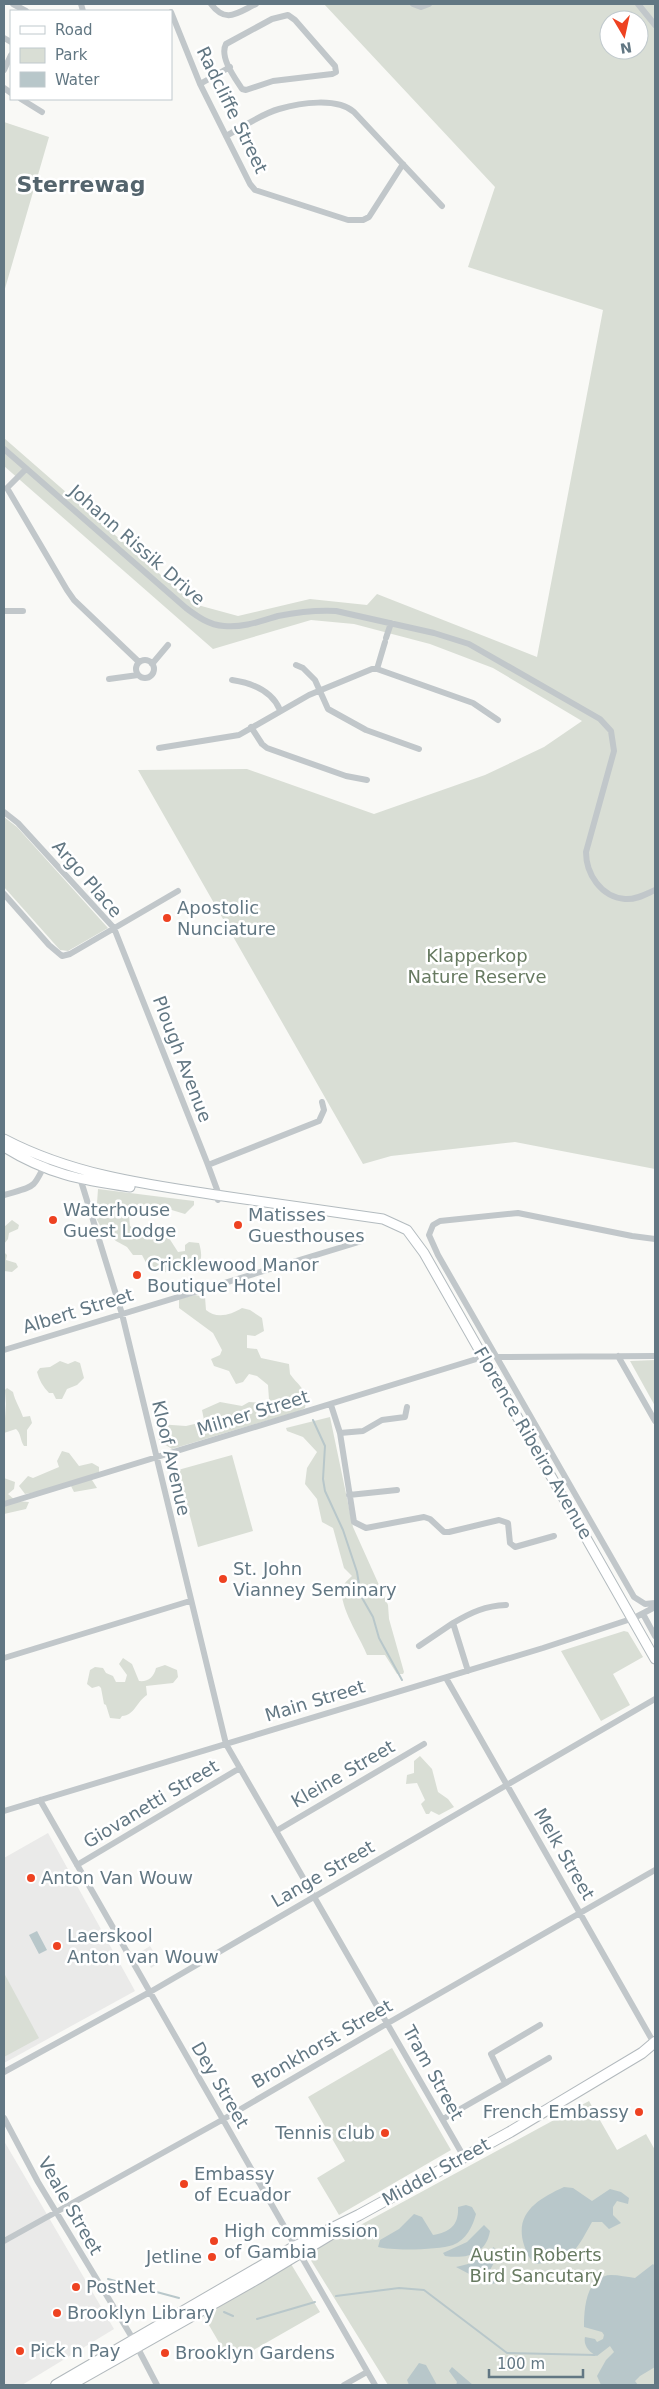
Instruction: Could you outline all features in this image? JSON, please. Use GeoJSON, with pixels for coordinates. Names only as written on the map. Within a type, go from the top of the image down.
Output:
{"type":"FeatureCollection","features":[{"type":"Feature","properties":{"kind":"main road"},"geometry":{"type":"LineString","coordinates":[[4,1139],[45,1164],[70,1167],[92,1174],[218,1198]]}},
{"type":"Feature","properties":{"kind":"main road"},"geometry":{"type":"LineString","coordinates":[[4,1147],[81,1181],[218,1198]]}},
{"type":"Feature","properties":{"kind":"main road"},"geometry":{"type":"LineString","coordinates":[[70,1167],[78,1174],[81,1181]]}},
{"type":"Feature","properties":{"kind":"main road"},"geometry":{"type":"LineString","coordinates":[[81,1181],[92,1174]]}},
{"type":"Feature","properties":{"kind":"main road","name":"Florence Ribeiro Avenue"},"geometry":{"type":"LineString","coordinates":[[218,1198],[383,1219],[407,1230],[424,1253],[482,1357],[634,1618],[655,1659]]}},
{"type":"Feature","properties":{"kind":"main road","name":"Middel Street"},"geometry":{"type":"LineString","coordinates":[[56,2385],[135,2343],[296,2250],[464,2157],[655,2045]]}},
{"type":"Feature","properties":{"kind":"main road","name":"Middel Street"},"geometry":{"type":"LineString","coordinates":[[70,2385],[135,2343]]}},
{"type":"Feature","properties":{"kind":"street"},"geometry":{"type":"LineString","coordinates":[[13,4],[24,10]]}},
{"type":"Feature","properties":{"kind":"street"},"geometry":{"type":"LineString","coordinates":[[210,4],[218,14],[226,16],[256,4]]}},
{"type":"Feature","properties":{"kind":"street"},"geometry":{"type":"LineString","coordinates":[[413,4],[421,7],[429,4]]}},
{"type":"Feature","properties":{"kind":"street"},"geometry":{"type":"LineString","coordinates":[[638,4],[655,25]]}},
{"type":"Feature","properties":{"kind":"street","name":"Radcliffe Street"},"geometry":{"type":"LineString","coordinates":[[172,14],[200,84],[250,184],[256,190],[348,220],[363,220],[369,217],[404,164]]}},
{"type":"Feature","properties":{"kind":"street"},"geometry":{"type":"LineString","coordinates":[[288,15],[295,20],[337,70],[332,74],[273,81],[246,90],[241,89],[230,67],[224,52],[226,44],[272,19],[288,15]]}},
{"type":"Feature","properties":{"kind":"street"},"geometry":{"type":"LineString","coordinates":[[4,70],[10,57]]}},
{"type":"Feature","properties":{"kind":"street"},"geometry":{"type":"LineString","coordinates":[[200,84],[230,67]]}},
{"type":"Feature","properties":{"kind":"street"},"geometry":{"type":"LineString","coordinates":[[23,100],[42,112]]}},
{"type":"Feature","properties":{"kind":"street"},"geometry":{"type":"LineString","coordinates":[[226,136],[278,109],[328,102],[343,104],[354,112],[442,206]]}},
{"type":"Feature","properties":{"kind":"street","name":"Johann Rissik Drive"},"geometry":{"type":"LineString","coordinates":[[4,449],[202,620],[218,625],[236,626],[320,610],[336,611],[434,633],[469,644],[558,694],[605,724],[611,731],[614,751],[586,852],[587,868],[600,887],[617,898],[640,897],[655,890]]}},
{"type":"Feature","properties":{"kind":"street"},"geometry":{"type":"LineString","coordinates":[[26,469],[6,485],[70,596],[139,662]]}},
{"type":"Feature","properties":{"kind":"street"},"geometry":{"type":"LineString","coordinates":[[4,611],[23,611]]}},
{"type":"Feature","properties":{"kind":"street"},"geometry":{"type":"LineString","coordinates":[[377,669],[391,623]]}},
{"type":"Feature","properties":{"kind":"street"},"geometry":{"type":"LineString","coordinates":[[152,664],[168,645]]}},
{"type":"Feature","properties":{"kind":"street"},"geometry":{"type":"LineString","coordinates":[[109,679],[138,675],[143,678],[151,676],[154,669],[152,664],[144,660],[139,662]]}},
{"type":"Feature","properties":{"kind":"street"},"geometry":{"type":"LineString","coordinates":[[138,675],[136,670],[139,662]]}},
{"type":"Feature","properties":{"kind":"street"},"geometry":{"type":"LineString","coordinates":[[296,665],[309,672],[320,690],[328,709],[366,730],[420,749]]}},
{"type":"Feature","properties":{"kind":"street"},"geometry":{"type":"LineString","coordinates":[[159,748],[232,736],[320,690],[377,669],[473,703],[498,720]]}},
{"type":"Feature","properties":{"kind":"street"},"geometry":{"type":"LineString","coordinates":[[232,680],[252,684],[265,692],[275,700],[280,710]]}},
{"type":"Feature","properties":{"kind":"street"},"geometry":{"type":"LineString","coordinates":[[251,727],[267,748],[352,778],[367,780]]}},
{"type":"Feature","properties":{"kind":"street","name":"Argo Place"},"geometry":{"type":"LineString","coordinates":[[4,812],[18,823],[114,928],[70,954],[62,956],[49,945],[4,894]]}},
{"type":"Feature","properties":{"kind":"street"},"geometry":{"type":"LineString","coordinates":[[114,928],[178,891]]}},
{"type":"Feature","properties":{"kind":"street","name":"Plough Avenue"},"geometry":{"type":"LineString","coordinates":[[114,928],[208,1165],[218,1198]]}},
{"type":"Feature","properties":{"kind":"street"},"geometry":{"type":"LineString","coordinates":[[208,1165],[318,1121],[324,1110],[322,1102]]}},
{"type":"Feature","properties":{"kind":"street"},"geometry":{"type":"LineString","coordinates":[[4,1195],[34,1184],[45,1164]]}},
{"type":"Feature","properties":{"kind":"street","name":"Kloof Avenue"},"geometry":{"type":"LineString","coordinates":[[81,1181],[122,1314],[155,1458],[226,1744]]}},
{"type":"Feature","properties":{"kind":"street"},"geometry":{"type":"LineString","coordinates":[[655,1239],[518,1213],[445,1220],[435,1223],[429,1235],[432,1244],[634,1597],[644,1604],[655,1603]]}},
{"type":"Feature","properties":{"kind":"street","name":"Albert Street"},"geometry":{"type":"LineString","coordinates":[[4,1350],[362,1241]]}},
{"type":"Feature","properties":{"kind":"street"},"geometry":{"type":"LineString","coordinates":[[497,1356],[655,1356]]}},
{"type":"Feature","properties":{"kind":"street"},"geometry":{"type":"LineString","coordinates":[[618,1356],[655,1422]]}},
{"type":"Feature","properties":{"kind":"street","name":"Milner Street"},"geometry":{"type":"LineString","coordinates":[[4,1504],[482,1357]]}},
{"type":"Feature","properties":{"kind":"street"},"geometry":{"type":"LineString","coordinates":[[502,1391],[512,1384]]}},
{"type":"Feature","properties":{"kind":"street"},"geometry":{"type":"LineString","coordinates":[[331,1405],[340,1433],[354,1522],[366,1528],[424,1517],[430,1518],[444,1532],[449,1532],[499,1520],[508,1524],[512,1546],[554,1536]]}},
{"type":"Feature","properties":{"kind":"street"},"geometry":{"type":"LineString","coordinates":[[340,1433],[363,1431],[382,1420],[405,1417],[408,1407]]}},
{"type":"Feature","properties":{"kind":"street"},"geometry":{"type":"LineString","coordinates":[[349,1495],[397,1490]]}},
{"type":"Feature","properties":{"kind":"street"},"geometry":{"type":"LineString","coordinates":[[4,1658],[190,1601]]}},
{"type":"Feature","properties":{"kind":"street"},"geometry":{"type":"LineString","coordinates":[[418,1646],[475,1610],[490,1606],[506,1605]]}},
{"type":"Feature","properties":{"kind":"street","name":"Main Street"},"geometry":{"type":"LineString","coordinates":[[4,1812],[446,1678],[634,1618],[655,1607]]}},
{"type":"Feature","properties":{"kind":"street"},"geometry":{"type":"LineString","coordinates":[[643,1614],[655,1636]]}},
{"type":"Feature","properties":{"kind":"street"},"geometry":{"type":"LineString","coordinates":[[454,1623],[468,1671]]}},
{"type":"Feature","properties":{"kind":"street","name":"Melk Street"},"geometry":{"type":"LineString","coordinates":[[446,1678],[655,2045]]}},
{"type":"Feature","properties":{"kind":"street","name":"Lange Street"},"geometry":{"type":"LineString","coordinates":[[4,2072],[150,1992],[655,1699]]}},
{"type":"Feature","properties":{"kind":"street","name":"Tram Street"},"geometry":{"type":"LineString","coordinates":[[226,1744],[464,2157]]}},
{"type":"Feature","properties":{"kind":"street","name":"Kleine Street"},"geometry":{"type":"LineString","coordinates":[[276,1831],[424,1744]]}},
{"type":"Feature","properties":{"kind":"street","name":"Giovanetti Street"},"geometry":{"type":"LineString","coordinates":[[77,1865],[240,1768]]}},
{"type":"Feature","properties":{"kind":"street","name":"Dey Street"},"geometry":{"type":"LineString","coordinates":[[40,1800],[374,2385]]}},
{"type":"Feature","properties":{"kind":"street","name":"Bronkhorst Street"},"geometry":{"type":"LineString","coordinates":[[4,2241],[222,2120],[388,2023],[581,1915],[655,1870]]}},
{"type":"Feature","properties":{"kind":"street"},"geometry":{"type":"LineString","coordinates":[[505,2083],[490,2057],[491,2054],[540,2025]]}},
{"type":"Feature","properties":{"kind":"street"},"geometry":{"type":"LineString","coordinates":[[443,2119],[548,2058]]}},
{"type":"Feature","properties":{"kind":"street","name":"Veale Street"},"geometry":{"type":"LineString","coordinates":[[4,2118],[56,2212],[135,2343],[157,2385]]}},
{"type":"Feature","properties":{"kind":"street"},"geometry":{"type":"LineString","coordinates":[[344,2385],[367,2372]]}},
{"type":"Feature","properties":{"kind":"shaded area","name":"Laerskool Anton van Wouw"},"geometry":{"type":"Polygon","coordinates":[[[48,1833],[135,1991],[4,2063],[4,1858],[48,1833]]]}},
{"type":"Feature","properties":{"kind":"shaded area"},"geometry":{"type":"Polygon","coordinates":[[[150,1946],[160,1962],[151,1968],[142,1951],[150,1946]]]}},
{"type":"Feature","properties":{"kind":"shaded area"},"geometry":{"type":"Polygon","coordinates":[[[4,2141],[114,2329],[22,2385],[4,2385],[4,2141]]]}},
{"type":"Feature","properties":{"kind":"green space","name":"Klapperkop Nature Reserve"},"geometry":{"type":"Polygon","coordinates":[[[324,4],[655,4],[655,1169],[515,1142],[391,1156],[363,1164],[138,770],[247,769],[374,814],[485,775],[544,747],[582,721],[493,668],[430,644],[354,624],[311,620],[213,649],[4,466],[4,438],[194,604],[238,616],[310,599],[367,605],[377,594],[537,657],[603,310],[468,267],[495,187],[324,4]]]}},
{"type":"Feature","properties":{"kind":"green space"},"geometry":{"type":"Polygon","coordinates":[[[4,122],[49,137],[4,292],[4,122]]]}},
{"type":"Feature","properties":{"kind":"green space"},"geometry":{"type":"Polygon","coordinates":[[[4,817],[17,827],[108,928],[68,951],[60,950],[4,887],[4,817]]]}},
{"type":"Feature","properties":{"kind":"green space"},"geometry":{"type":"Polygon","coordinates":[[[98,1189],[194,1201],[194,1205],[185,1214],[155,1205],[145,1208],[136,1205],[130,1212],[129,1220],[130,1226],[139,1233],[145,1226],[153,1228],[156,1242],[169,1238],[178,1252],[185,1251],[185,1245],[189,1242],[199,1243],[201,1257],[197,1267],[194,1269],[183,1265],[169,1267],[169,1270],[164,1273],[150,1268],[142,1255],[133,1255],[127,1247],[116,1241],[102,1229],[96,1218],[98,1189]]]}},
{"type":"Feature","properties":{"kind":"green space"},"geometry":{"type":"Polygon","coordinates":[[[12,1220],[19,1225],[18,1229],[9,1233],[8,1239],[4,1244],[4,1227],[12,1220]]]}},
{"type":"Feature","properties":{"kind":"green space"},"geometry":{"type":"Polygon","coordinates":[[[4,1252],[7,1255],[6,1260],[16,1263],[18,1267],[12,1272],[4,1271],[4,1252]]]}},
{"type":"Feature","properties":{"kind":"green space"},"geometry":{"type":"Polygon","coordinates":[[[195,1295],[205,1297],[206,1310],[210,1313],[228,1314],[242,1308],[250,1310],[262,1318],[264,1331],[255,1336],[247,1335],[247,1348],[257,1349],[261,1358],[289,1364],[290,1374],[304,1392],[305,1408],[172,1449],[159,1441],[158,1424],[186,1426],[203,1422],[202,1410],[220,1402],[242,1406],[249,1402],[264,1403],[269,1400],[268,1385],[257,1376],[249,1374],[243,1382],[236,1384],[229,1371],[214,1366],[211,1359],[220,1355],[222,1350],[213,1333],[179,1308],[179,1299],[195,1295]]]}},
{"type":"Feature","properties":{"kind":"green space"},"geometry":{"type":"Polygon","coordinates":[[[655,1360],[655,1406],[630,1361],[655,1360]]]}},
{"type":"Feature","properties":{"kind":"green space"},"geometry":{"type":"Polygon","coordinates":[[[60,1361],[68,1364],[75,1361],[80,1363],[84,1378],[77,1385],[67,1389],[62,1399],[56,1399],[53,1393],[49,1393],[43,1386],[37,1372],[40,1368],[50,1367],[60,1361]]]}},
{"type":"Feature","properties":{"kind":"green space"},"geometry":{"type":"Polygon","coordinates":[[[7,1388],[13,1392],[23,1417],[30,1416],[32,1423],[27,1430],[27,1446],[24,1446],[16,1429],[4,1433],[5,1390],[7,1388]]]}},
{"type":"Feature","properties":{"kind":"green space"},"geometry":{"type":"Polygon","coordinates":[[[330,1417],[353,1527],[388,1605],[389,1619],[403,1674],[397,1674],[385,1655],[367,1655],[350,1620],[342,1592],[345,1584],[352,1576],[344,1568],[333,1528],[322,1522],[317,1499],[305,1484],[307,1468],[317,1452],[303,1437],[287,1431],[286,1428],[330,1417]]]}},
{"type":"Feature","properties":{"kind":"green space"},"geometry":{"type":"Polygon","coordinates":[[[62,1451],[69,1453],[79,1466],[92,1463],[99,1467],[99,1472],[92,1480],[97,1488],[74,1492],[71,1486],[25,1494],[19,1486],[28,1476],[33,1478],[59,1467],[57,1461],[62,1451]]]}},
{"type":"Feature","properties":{"kind":"green space"},"geometry":{"type":"Polygon","coordinates":[[[232,1455],[253,1531],[198,1547],[178,1470],[232,1455]]]}},
{"type":"Feature","properties":{"kind":"green space"},"geometry":{"type":"Polygon","coordinates":[[[4,1478],[15,1482],[14,1489],[8,1494],[16,1501],[29,1502],[26,1509],[4,1514],[4,1478]]]}},
{"type":"Feature","properties":{"kind":"green space"},"geometry":{"type":"Polygon","coordinates":[[[624,1631],[628,1632],[643,1657],[613,1674],[630,1705],[601,1721],[561,1651],[624,1631]]]}},
{"type":"Feature","properties":{"kind":"green space"},"geometry":{"type":"Polygon","coordinates":[[[123,1658],[132,1664],[139,1681],[148,1680],[156,1668],[165,1665],[177,1670],[178,1677],[173,1683],[146,1686],[147,1695],[130,1714],[122,1716],[120,1719],[110,1718],[104,1704],[101,1688],[99,1686],[92,1688],[87,1684],[90,1670],[95,1667],[103,1668],[106,1673],[113,1676],[116,1682],[125,1682],[127,1675],[119,1664],[123,1658]]]}},
{"type":"Feature","properties":{"kind":"green space"},"geometry":{"type":"Polygon","coordinates":[[[420,1756],[432,1769],[438,1792],[448,1799],[454,1807],[439,1815],[431,1811],[429,1814],[426,1814],[421,1804],[425,1800],[417,1783],[406,1784],[407,1775],[414,1773],[414,1761],[420,1756]]]}},
{"type":"Feature","properties":{"kind":"green space"},"geometry":{"type":"Polygon","coordinates":[[[4,1973],[39,2038],[4,2057],[4,1973]]]}},
{"type":"Feature","properties":{"kind":"green space","name":"Tennis club"},"geometry":{"type":"Polygon","coordinates":[[[392,2048],[451,2150],[339,2215],[317,2178],[345,2161],[308,2097],[392,2048]]]}},
{"type":"Feature","properties":{"kind":"green space","name":"Austin Roberts Bird Sancutary"},"geometry":{"type":"Polygon","coordinates":[[[589,2101],[617,2150],[646,2134],[655,2150],[655,2385],[388,2385],[307,2254],[589,2101]]]}},
{"type":"Feature","properties":{"kind":"green space"},"geometry":{"type":"Polygon","coordinates":[[[291,2264],[320,2312],[231,2363],[203,2315],[291,2264]]]}},
{"type":"Feature","properties":{"kind":"water"},"geometry":{"type":"Polygon","coordinates":[[[37,1931],[47,1950],[39,1954],[29,1935],[37,1931]]]}},
{"type":"Feature","properties":{"kind":"water"},"geometry":{"type":"Polygon","coordinates":[[[564,2187],[573,2188],[592,2201],[610,2189],[621,2192],[629,2198],[628,2204],[617,2201],[613,2207],[613,2215],[621,2223],[609,2229],[602,2222],[592,2222],[581,2242],[571,2254],[557,2260],[535,2264],[528,2255],[524,2245],[522,2224],[525,2216],[537,2202],[564,2187]]]}},
{"type":"Feature","properties":{"kind":"water"},"geometry":{"type":"Polygon","coordinates":[[[466,2205],[472,2207],[476,2214],[475,2219],[471,2228],[458,2243],[437,2248],[394,2249],[378,2247],[380,2240],[399,2229],[414,2214],[422,2217],[433,2235],[445,2232],[455,2223],[458,2207],[466,2205]]]}},
{"type":"Feature","properties":{"kind":"water"},"geometry":{"type":"Polygon","coordinates":[[[484,2225],[490,2231],[488,2239],[480,2250],[467,2256],[445,2256],[443,2253],[467,2242],[484,2225]]]}},
{"type":"Feature","properties":{"kind":"water"},"geometry":{"type":"Polygon","coordinates":[[[494,2247],[497,2257],[489,2272],[473,2276],[456,2267],[472,2263],[494,2247]]]}},
{"type":"Feature","properties":{"kind":"water"},"geometry":{"type":"Polygon","coordinates":[[[653,2264],[655,2266],[655,2367],[635,2381],[638,2385],[601,2385],[597,2376],[606,2360],[614,2352],[610,2346],[597,2356],[586,2346],[585,2337],[595,2339],[597,2342],[603,2339],[604,2335],[602,2332],[584,2327],[586,2302],[591,2287],[596,2281],[611,2275],[635,2278],[653,2264]]]}},
{"type":"Feature","properties":{"kind":"water"},"geometry":{"type":"Polygon","coordinates":[[[505,2267],[506,2274],[497,2282],[486,2284],[478,2282],[505,2267]]]}},
{"type":"Feature","properties":{"kind":"water"},"geometry":{"type":"Polygon","coordinates":[[[419,2363],[426,2365],[437,2385],[409,2385],[407,2380],[419,2363]]]}},
{"type":"Feature","properties":{"kind":"water"},"geometry":{"type":"Polygon","coordinates":[[[452,2367],[473,2385],[456,2385],[457,2382],[449,2371],[452,2367]]]}},
{"type":"Feature","properties":{"kind":"waterway"},"geometry":{"type":"LineString","coordinates":[[313,1420],[325,1446],[323,1479],[325,1491],[343,1530],[357,1572],[361,1596],[373,1617],[379,1638],[402,1680]]}},
{"type":"Feature","properties":{"kind":"waterway"},"geometry":{"type":"LineString","coordinates":[[108,2279],[179,2298]]}},
{"type":"Feature","properties":{"kind":"waterway"},"geometry":{"type":"LineString","coordinates":[[336,2296],[399,2288],[424,2290],[507,2353],[595,2355]]}},
{"type":"Feature","properties":{"kind":"waterway"},"geometry":{"type":"LineString","coordinates":[[257,2319],[315,2302]]}},
{"type":"Feature","properties":{"kind":"waterway"},"geometry":{"type":"LineString","coordinates":[[224,2312],[233,2316]]}},
{"type":"Feature","properties":{"kind":"place","name":"Apostolic Nunciature"},"geometry":{"type":"Point","coordinates":[167,918]}},
{"type":"Feature","properties":{"kind":"place","name":"Waterhouse Guest Lodge"},"geometry":{"type":"Point","coordinates":[53,1220]}},
{"type":"Feature","properties":{"kind":"place","name":"Matisses Guesthouses"},"geometry":{"type":"Point","coordinates":[238,1225]}},
{"type":"Feature","properties":{"kind":"place","name":"Cricklewood Manor Boutique Hotel"},"geometry":{"type":"Point","coordinates":[137,1275]}},
{"type":"Feature","properties":{"kind":"place","name":"St. John Vianney Seminary"},"geometry":{"type":"Point","coordinates":[223,1579]}},
{"type":"Feature","properties":{"kind":"place","name":"Anton Van Wouw"},"geometry":{"type":"Point","coordinates":[31,1878]}},
{"type":"Feature","properties":{"kind":"place","name":"Laerskool Anton van Wouw"},"geometry":{"type":"Point","coordinates":[57,1946]}},
{"type":"Feature","properties":{"kind":"place","name":"French Embassy"},"geometry":{"type":"Point","coordinates":[639,2112]}},
{"type":"Feature","properties":{"kind":"place","name":"Tennis club"},"geometry":{"type":"Point","coordinates":[385,2133]}},
{"type":"Feature","properties":{"kind":"place","name":"Embassy of Ecuador"},"geometry":{"type":"Point","coordinates":[184,2184]}},
{"type":"Feature","properties":{"kind":"place","name":"High commission of Gambia"},"geometry":{"type":"Point","coordinates":[214,2241]}},
{"type":"Feature","properties":{"kind":"place","name":"Jetline"},"geometry":{"type":"Point","coordinates":[212,2257]}},
{"type":"Feature","properties":{"kind":"place","name":"PostNet"},"geometry":{"type":"Point","coordinates":[76,2287]}},
{"type":"Feature","properties":{"kind":"place","name":"Brooklyn Library"},"geometry":{"type":"Point","coordinates":[57,2313]}},
{"type":"Feature","properties":{"kind":"place","name":"Pick n Pay"},"geometry":{"type":"Point","coordinates":[20,2351]}},
{"type":"Feature","properties":{"kind":"place","name":"Brooklyn Gardens"},"geometry":{"type":"Point","coordinates":[165,2353]}},
{"type":"Feature","properties":{"kind":"district","name":"Sterrewag"},"geometry":{"type":"Point","coordinates":[81,184]}}]}
